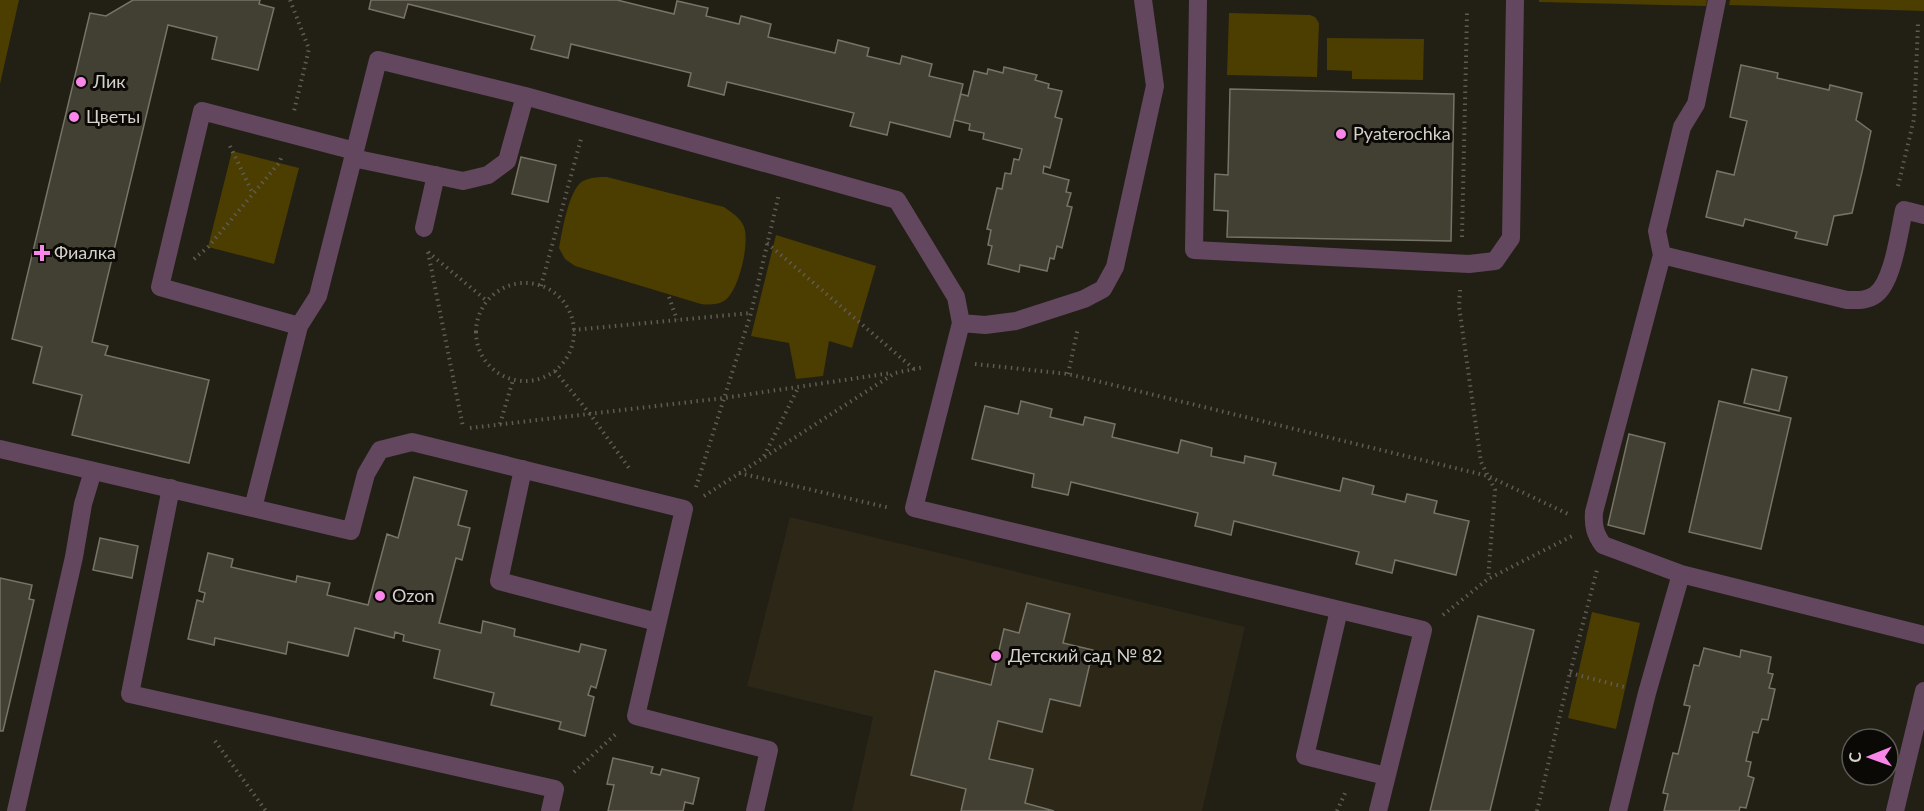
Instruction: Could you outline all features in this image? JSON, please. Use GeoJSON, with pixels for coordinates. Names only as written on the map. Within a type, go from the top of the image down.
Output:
{"type":"FeatureCollection","features":[{"type":"Feature","properties":{"kind":"street"},"geometry":{"type":"LineString","coordinates":[[960,323],[985,325],[1016,321],[1084,299],[1103,290],[1115,267],[1155,86],[1143,0]]}},
{"type":"Feature","properties":{"kind":"street"},"geometry":{"type":"LineString","coordinates":[[1198,0],[1194,250],[1469,264],[1495,261],[1511,238],[1515,0]]}},
{"type":"Feature","properties":{"kind":"street"},"geometry":{"type":"LineString","coordinates":[[1717,0],[1696,105],[1682,127],[1657,231],[1662,255],[1594,512],[1593,525],[1596,536],[1603,545],[1681,574],[1924,635]]}},
{"type":"Feature","properties":{"kind":"street"},"geometry":{"type":"LineString","coordinates":[[253,508],[299,326],[318,296],[378,60],[525,96],[897,200],[956,297],[960,323],[914,508],[1424,630],[1378,811]]}},
{"type":"Feature","properties":{"kind":"street"},"geometry":{"type":"LineString","coordinates":[[299,326],[160,287],[202,111],[354,154],[464,181],[488,175],[507,160],[525,96]]}},
{"type":"Feature","properties":{"kind":"street"},"geometry":{"type":"LineString","coordinates":[[424,228],[436,175]]}},
{"type":"Feature","properties":{"kind":"street"},"geometry":{"type":"LineString","coordinates":[[1662,255],[1847,300],[1863,300],[1876,295],[1887,282],[1904,210],[1924,215]]}},
{"type":"Feature","properties":{"kind":"street"},"geometry":{"type":"LineString","coordinates":[[0,450],[351,531],[366,474],[380,450],[412,442],[687,507],[657,622],[636,716],[769,750],[755,811]]}},
{"type":"Feature","properties":{"kind":"street"},"geometry":{"type":"LineString","coordinates":[[523,470],[499,581],[657,622]]}},
{"type":"Feature","properties":{"kind":"street"},"geometry":{"type":"LineString","coordinates":[[16,811],[74,557],[83,504],[93,471]]}},
{"type":"Feature","properties":{"kind":"street"},"geometry":{"type":"LineString","coordinates":[[171,488],[130,694],[555,789],[550,811]]}},
{"type":"Feature","properties":{"kind":"street"},"geometry":{"type":"LineString","coordinates":[[1618,811],[1647,693],[1681,574]]}},
{"type":"Feature","properties":{"kind":"street"},"geometry":{"type":"LineString","coordinates":[[1340,610],[1305,756],[1386,776]]}},
{"type":"Feature","properties":{"kind":"street"},"geometry":{"type":"LineString","coordinates":[[1895,811],[1924,691]]}},
{"type":"Feature","properties":{"kind":"path"},"geometry":{"type":"LineString","coordinates":[[1895,196],[1914,119],[1918,24]]}},
{"type":"Feature","properties":{"kind":"path"},"geometry":{"type":"LineString","coordinates":[[541,286],[587,113]]}},
{"type":"Feature","properties":{"kind":"path"},"geometry":{"type":"LineString","coordinates":[[213,114],[253,194]]}},
{"type":"Feature","properties":{"kind":"path"},"geometry":{"type":"LineString","coordinates":[[687,507],[751,313],[785,168]]}},
{"type":"Feature","properties":{"kind":"path"},"geometry":{"type":"LineString","coordinates":[[424,228],[463,428],[456,453]]}},
{"type":"Feature","properties":{"kind":"path"},"geometry":{"type":"LineString","coordinates":[[767,243],[915,369]]}},
{"type":"Feature","properties":{"kind":"path"},"geometry":{"type":"LineString","coordinates":[[428,252],[486,301]]}},
{"type":"Feature","properties":{"kind":"path"},"geometry":{"type":"LineString","coordinates":[[530,283],[541,286],[562,300],[570,312],[573,330],[571,350],[555,371],[535,380],[513,380],[500,375],[489,366],[481,354],[476,341],[479,313],[486,301],[506,287],[530,283]]}},
{"type":"Feature","properties":{"kind":"path"},"geometry":{"type":"LineString","coordinates":[[669,297],[677,320]]}},
{"type":"Feature","properties":{"kind":"path"},"geometry":{"type":"LineString","coordinates":[[1068,374],[1084,299]]}},
{"type":"Feature","properties":{"kind":"path"},"geometry":{"type":"LineString","coordinates":[[573,330],[751,313]]}},
{"type":"Feature","properties":{"kind":"path"},"geometry":{"type":"LineString","coordinates":[[463,428],[724,398],[895,373],[952,362],[1068,374],[1488,476],[1593,525]]}},
{"type":"Feature","properties":{"kind":"path"},"geometry":{"type":"LineString","coordinates":[[555,371],[590,414],[652,500]]}},
{"type":"Feature","properties":{"kind":"path"},"geometry":{"type":"LineString","coordinates":[[687,507],[895,373]]}},
{"type":"Feature","properties":{"kind":"path"},"geometry":{"type":"LineString","coordinates":[[500,424],[513,380]]}},
{"type":"Feature","properties":{"kind":"path"},"geometry":{"type":"LineString","coordinates":[[764,458],[799,387]]}},
{"type":"Feature","properties":{"kind":"path"},"geometry":{"type":"LineString","coordinates":[[739,473],[898,510],[914,508]]}},
{"type":"Feature","properties":{"kind":"path"},"geometry":{"type":"LineString","coordinates":[[1488,476],[1495,490],[1488,579]]}},
{"type":"Feature","properties":{"kind":"path"},"geometry":{"type":"LineString","coordinates":[[1424,630],[1488,579],[1593,525]]}},
{"type":"Feature","properties":{"kind":"path"},"geometry":{"type":"LineString","coordinates":[[1537,811],[1603,545]]}},
{"type":"Feature","properties":{"kind":"path"},"geometry":{"type":"LineString","coordinates":[[1570,673],[1647,693]]}},
{"type":"Feature","properties":{"kind":"path"},"geometry":{"type":"LineString","coordinates":[[192,708],[266,811]]}},
{"type":"Feature","properties":{"kind":"path"},"geometry":{"type":"LineString","coordinates":[[555,789],[636,716]]}},
{"type":"Feature","properties":{"kind":"shaded area"},"geometry":{"type":"Polygon","coordinates":[[[0,0],[19,0],[0,84],[0,0]]]}},
{"type":"Feature","properties":{"kind":"shaded area"},"geometry":{"type":"Polygon","coordinates":[[[1539,0],[1707,0],[1706,6],[1539,2],[1539,0]]]}},
{"type":"Feature","properties":{"kind":"shaded area"},"geometry":{"type":"Polygon","coordinates":[[[1730,0],[1924,0],[1924,11],[1729,5],[1730,0]]]}},
{"type":"Feature","properties":{"kind":"shaded area"},"geometry":{"type":"Polygon","coordinates":[[[1229,13],[1315,17],[1319,23],[1317,77],[1227,75],[1229,13]]]}},
{"type":"Feature","properties":{"kind":"shaded area"},"geometry":{"type":"Polygon","coordinates":[[[1327,38],[1424,39],[1423,80],[1352,79],[1352,71],[1327,70],[1327,38]]]}},
{"type":"Feature","properties":{"kind":"shaded area"},"geometry":{"type":"Polygon","coordinates":[[[232,151],[299,168],[274,264],[208,247],[232,151]]]}},
{"type":"Feature","properties":{"kind":"shaded area"},"geometry":{"type":"Polygon","coordinates":[[[607,177],[724,207],[738,218],[744,227],[746,244],[739,278],[724,301],[710,305],[701,304],[575,266],[565,259],[559,248],[567,211],[574,192],[583,181],[607,177]]]}},
{"type":"Feature","properties":{"kind":"shaded area"},"geometry":{"type":"Polygon","coordinates":[[[776,235],[876,266],[852,348],[829,341],[823,376],[796,379],[789,343],[751,336],[776,235]]]}},
{"type":"Feature","properties":{"kind":"shaded area","name":"Детский сад № 82"},"geometry":{"type":"Polygon","coordinates":[[[790,517],[1245,627],[1202,811],[852,811],[873,717],[747,686],[790,517]]]}},
{"type":"Feature","properties":{"kind":"shaded area"},"geometry":{"type":"Polygon","coordinates":[[[1592,612],[1640,623],[1616,729],[1568,718],[1592,612]]]}},
{"type":"Feature","properties":{"kind":"building"},"geometry":{"type":"Polygon","coordinates":[[[133,0],[260,0],[259,4],[274,8],[258,70],[212,59],[217,37],[168,25],[92,342],[108,346],[105,355],[209,380],[189,463],[72,435],[82,395],[33,383],[42,347],[12,339],[90,13],[106,16],[133,0]]]}},
{"type":"Feature","properties":{"kind":"building"},"geometry":{"type":"Polygon","coordinates":[[[371,0],[617,0],[674,14],[677,1],[708,8],[706,16],[739,24],[741,16],[771,24],[768,37],[835,53],[838,40],[869,48],[867,56],[900,64],[902,56],[932,64],[929,76],[963,84],[950,137],[890,122],[887,135],[850,126],[854,113],[727,82],[724,95],[688,86],[691,73],[571,44],[568,58],[531,49],[535,36],[408,4],[404,18],[369,9],[371,0]]]}},
{"type":"Feature","properties":{"kind":"building"},"geometry":{"type":"Polygon","coordinates":[[[1741,65],[1778,73],[1777,78],[1829,90],[1830,85],[1862,93],[1856,120],[1871,131],[1862,172],[1852,213],[1834,216],[1827,245],[1795,238],[1797,232],[1745,219],[1743,226],[1706,217],[1717,171],[1734,175],[1747,121],[1730,117],[1741,65]]]}},
{"type":"Feature","properties":{"kind":"building"},"geometry":{"type":"Polygon","coordinates":[[[1004,67],[1037,75],[1035,80],[1049,84],[1048,88],[1062,91],[1055,117],[1062,119],[1050,168],[1044,166],[1043,173],[1069,180],[1066,192],[1071,193],[1067,206],[1072,207],[1062,248],[1057,246],[1054,259],[1050,258],[1047,271],[1020,265],[1019,272],[988,264],[992,246],[988,245],[991,230],[987,229],[997,188],[1002,189],[1005,173],[1011,174],[1014,159],[1019,160],[1022,149],[983,139],[984,133],[969,130],[970,124],[954,120],[961,94],[968,96],[974,71],[987,74],[988,69],[1003,73],[1004,67]]]}},
{"type":"Feature","properties":{"kind":"building","name":"Pyaterochka"},"geometry":{"type":"Polygon","coordinates":[[[1230,89],[1454,94],[1451,241],[1227,237],[1228,211],[1214,210],[1215,174],[1228,175],[1230,89]]]}},
{"type":"Feature","properties":{"kind":"building"},"geometry":{"type":"Polygon","coordinates":[[[521,157],[556,165],[548,202],[512,194],[521,157]]]}},
{"type":"Feature","properties":{"kind":"building"},"geometry":{"type":"Polygon","coordinates":[[[1752,369],[1787,377],[1779,411],[1744,403],[1752,369]]]}},
{"type":"Feature","properties":{"kind":"building"},"geometry":{"type":"Polygon","coordinates":[[[1021,401],[1052,409],[1050,417],[1083,425],[1085,417],[1115,424],[1112,437],[1178,453],[1181,440],[1212,448],[1211,456],[1244,463],[1245,456],[1276,463],[1273,475],[1340,491],[1343,478],[1374,486],[1372,494],[1405,502],[1407,494],[1437,501],[1434,513],[1469,521],[1456,575],[1395,560],[1392,573],[1356,564],[1359,552],[1234,521],[1231,535],[1195,526],[1198,513],[1071,482],[1068,495],[1032,487],[1034,474],[972,459],[985,406],[1018,414],[1021,401]]]}},
{"type":"Feature","properties":{"kind":"building"},"geometry":{"type":"Polygon","coordinates":[[[1719,401],[1791,418],[1761,549],[1689,532],[1719,401]]]}},
{"type":"Feature","properties":{"kind":"building"},"geometry":{"type":"Polygon","coordinates":[[[1629,434],[1665,443],[1644,534],[1608,525],[1629,434]]]}},
{"type":"Feature","properties":{"kind":"building"},"geometry":{"type":"Polygon","coordinates":[[[414,477],[467,491],[458,525],[470,528],[462,560],[456,558],[439,623],[481,633],[483,621],[515,629],[514,636],[579,652],[581,644],[606,650],[596,688],[591,686],[588,695],[594,697],[585,736],[559,729],[561,722],[491,705],[494,693],[434,678],[440,650],[403,641],[404,635],[395,632],[394,638],[355,628],[348,656],[288,642],[286,654],[215,638],[214,645],[188,639],[197,600],[203,602],[205,593],[199,591],[208,553],[233,559],[231,567],[296,582],[297,576],[330,583],[327,595],[368,605],[387,534],[398,538],[414,477]]]}},
{"type":"Feature","properties":{"kind":"building"},"geometry":{"type":"Polygon","coordinates":[[[100,538],[138,546],[132,578],[93,570],[100,538]]]}},
{"type":"Feature","properties":{"kind":"building"},"geometry":{"type":"Polygon","coordinates":[[[0,578],[32,585],[29,599],[34,600],[3,731],[0,731],[0,578]]]}},
{"type":"Feature","properties":{"kind":"building"},"geometry":{"type":"Polygon","coordinates":[[[1027,603],[1070,614],[1063,643],[1093,650],[1080,706],[1050,699],[1042,732],[998,721],[989,759],[1033,769],[1025,803],[1054,811],[961,811],[966,789],[911,775],[935,671],[991,685],[1004,629],[1019,633],[1027,603]]]}},
{"type":"Feature","properties":{"kind":"building"},"geometry":{"type":"Polygon","coordinates":[[[1478,616],[1534,630],[1490,811],[1430,811],[1478,616]]]}},
{"type":"Feature","properties":{"kind":"building"},"geometry":{"type":"Polygon","coordinates":[[[1704,648],[1740,657],[1741,650],[1771,657],[1768,673],[1773,674],[1769,688],[1775,689],[1768,720],[1762,719],[1758,733],[1753,732],[1746,761],[1751,762],[1748,776],[1754,778],[1746,808],[1740,807],[1739,811],[1664,811],[1668,794],[1663,793],[1673,753],[1678,754],[1690,706],[1684,705],[1694,665],[1699,666],[1704,648]]]}},
{"type":"Feature","properties":{"kind":"building"},"geometry":{"type":"Polygon","coordinates":[[[613,758],[653,767],[651,773],[660,775],[662,769],[699,778],[693,804],[685,802],[683,811],[608,811],[614,785],[607,784],[613,758]]]}},
{"type":"Feature","properties":{"kind":"place","name":"Лик"},"geometry":{"type":"Point","coordinates":[81,82]}},
{"type":"Feature","properties":{"kind":"place","name":"Цветы"},"geometry":{"type":"Point","coordinates":[74,117]}},
{"type":"Feature","properties":{"kind":"place","name":"Pyaterochka"},"geometry":{"type":"Point","coordinates":[1341,134]}},
{"type":"Feature","properties":{"kind":"place","name":"Фиалка"},"geometry":{"type":"Point","coordinates":[42,253]}},
{"type":"Feature","properties":{"kind":"place","name":"Ozon"},"geometry":{"type":"Point","coordinates":[380,596]}},
{"type":"Feature","properties":{"kind":"place","name":"Детский сад № 82"},"geometry":{"type":"Point","coordinates":[996,656]}}]}
